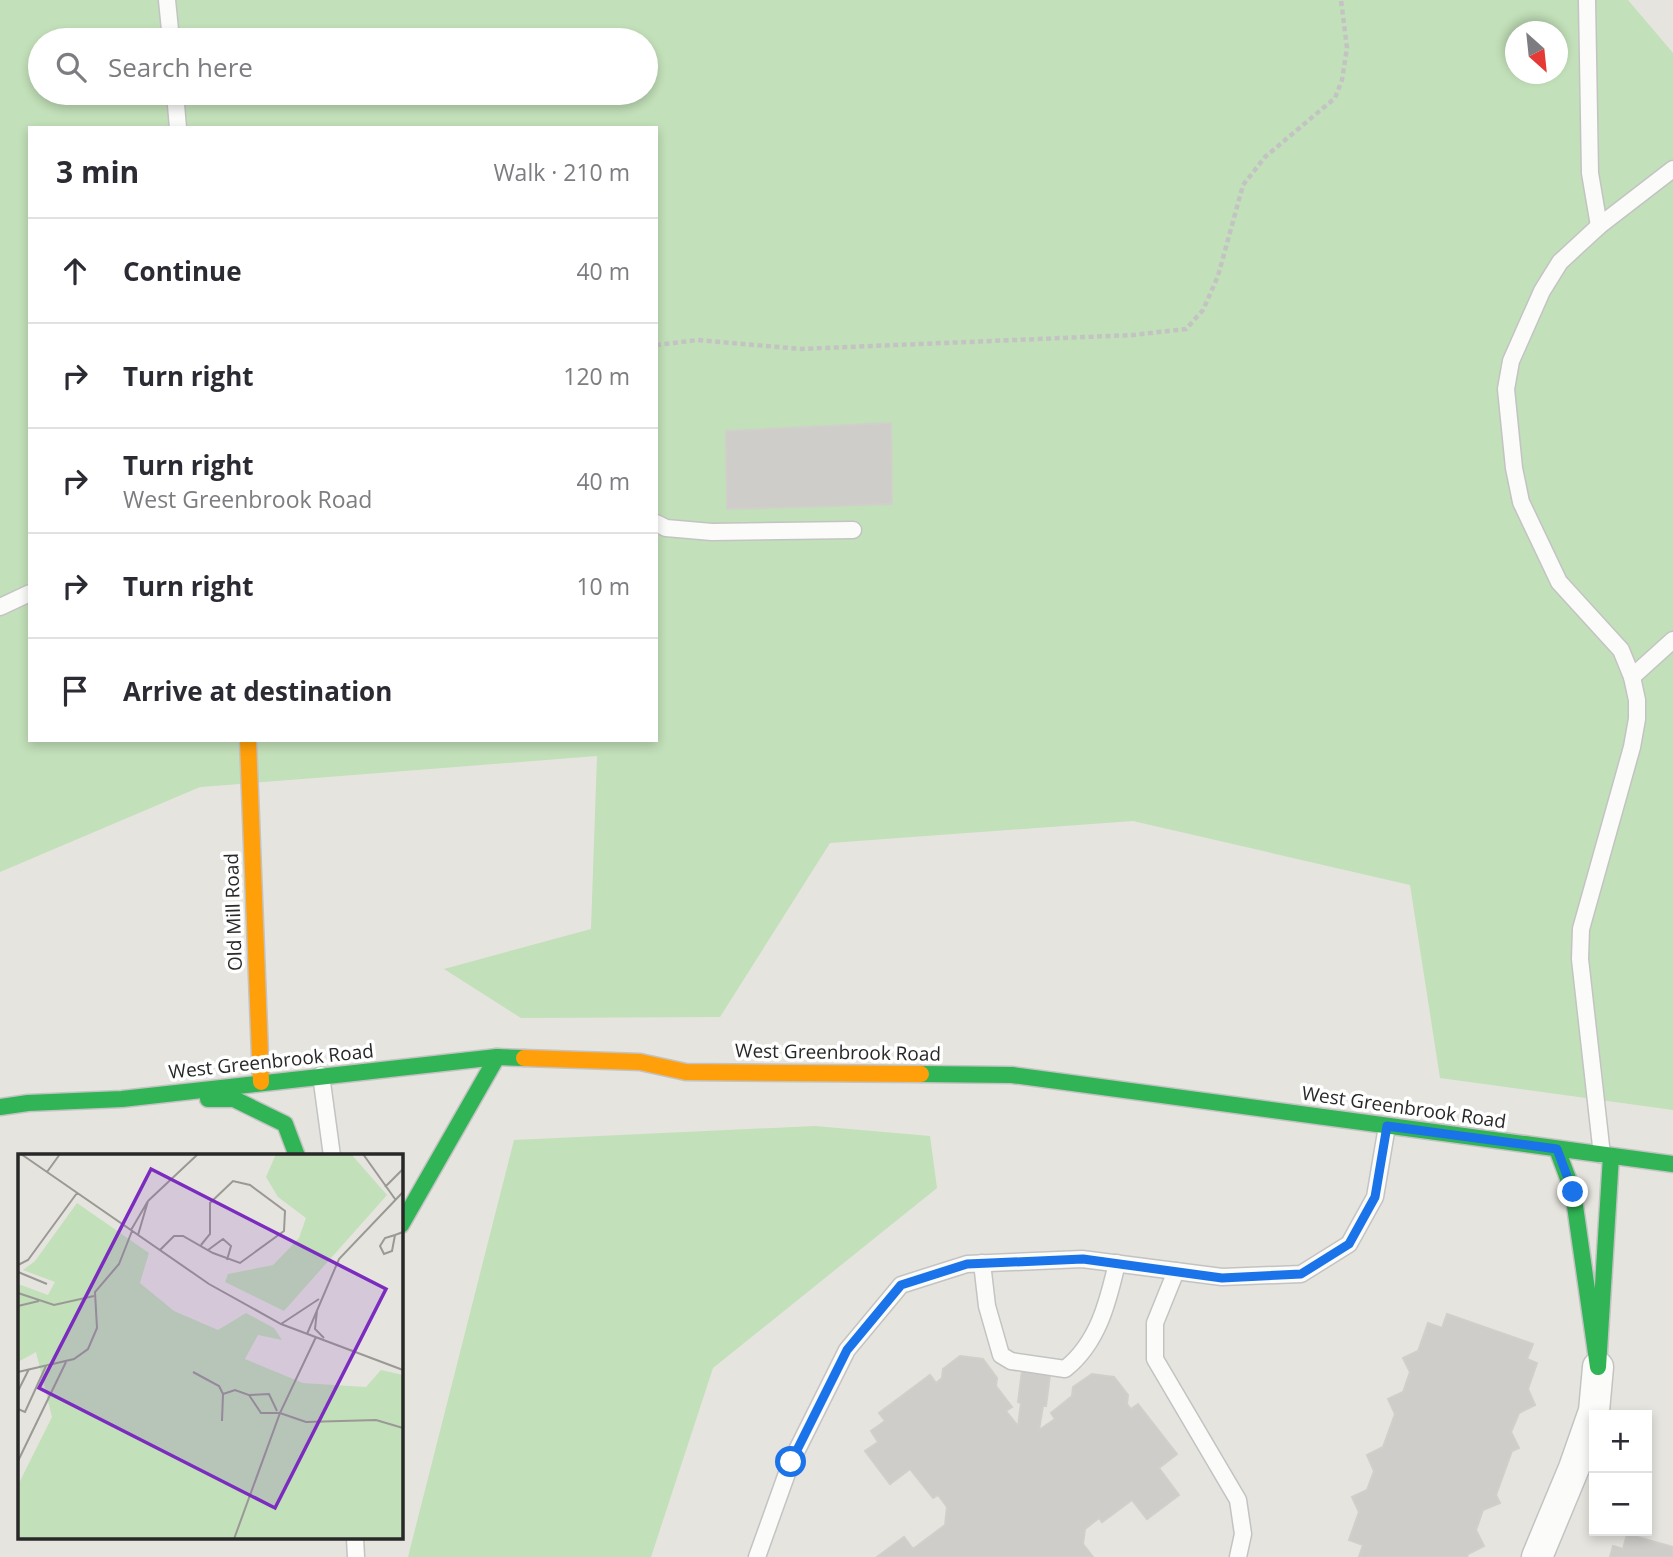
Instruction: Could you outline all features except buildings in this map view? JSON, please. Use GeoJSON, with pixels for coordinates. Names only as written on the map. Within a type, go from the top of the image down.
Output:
{"type":"FeatureCollection","features":[{"type":"Feature","properties":{"kind":"street","name":"Old Mill Road"},"geometry":{"type":"LineString","coordinates":[[248,742],[261,1082]]}},
{"type":"Feature","properties":{"kind":"street","name":"West Greenbrook Road"},"geometry":{"type":"LineString","coordinates":[[0,1107],[28,1103],[122,1099],[497,1057],[640,1062],[686,1072],[1012,1075],[1673,1164]]}},
{"type":"Feature","properties":{"kind":"street"},"geometry":{"type":"LineString","coordinates":[[402,1223],[497,1057]]}},
{"type":"Feature","properties":{"kind":"street"},"geometry":{"type":"LineString","coordinates":[[122,1099],[234,1099],[285,1124],[296,1154]]}},
{"type":"Feature","properties":{"kind":"street"},"geometry":{"type":"LineString","coordinates":[[1557,1149],[1573,1192],[1598,1367]]}},
{"type":"Feature","properties":{"kind":"street"},"geometry":{"type":"LineString","coordinates":[[1537,1557],[1594,1411],[1607,1156]]}},
{"type":"Feature","properties":{"kind":"lane"},"geometry":{"type":"LineString","coordinates":[[167,0],[170,28]]}},
{"type":"Feature","properties":{"kind":"lane"},"geometry":{"type":"LineString","coordinates":[[1587,0],[1590,173],[1599,226]]}},
{"type":"Feature","properties":{"kind":"lane"},"geometry":{"type":"LineString","coordinates":[[176,105],[178,126]]}},
{"type":"Feature","properties":{"kind":"lane"},"geometry":{"type":"LineString","coordinates":[[1607,1156],[1580,959],[1581,929],[1633,747],[1637,709],[1632,677],[1621,650],[1559,582],[1521,502],[1514,468],[1506,389],[1511,361],[1542,291],[1560,262],[1599,226],[1673,169]]}},
{"type":"Feature","properties":{"kind":"lane"},"geometry":{"type":"LineString","coordinates":[[658,524],[666,528],[712,531],[853,530]]}},
{"type":"Feature","properties":{"kind":"lane"},"geometry":{"type":"LineString","coordinates":[[0,607],[28,594]]}},
{"type":"Feature","properties":{"kind":"lane"},"geometry":{"type":"LineString","coordinates":[[1632,677],[1673,640]]}},
{"type":"Feature","properties":{"kind":"lane"},"geometry":{"type":"LineString","coordinates":[[321,1075],[332,1154]]}},
{"type":"Feature","properties":{"kind":"lane"},"geometry":{"type":"LineString","coordinates":[[757,1557],[791,1462],[847,1350],[901,1285],[967,1264],[1083,1259],[1222,1278],[1301,1274],[1349,1244],[1375,1197],[1387,1126]]}},
{"type":"Feature","properties":{"kind":"lane"},"geometry":{"type":"LineString","coordinates":[[982,1263],[988,1306],[1001,1355],[1012,1361],[1065,1369],[1080,1357],[1107,1308],[1117,1263]]}},
{"type":"Feature","properties":{"kind":"lane"},"geometry":{"type":"LineString","coordinates":[[1176,1271],[1155,1323],[1154,1359],[1238,1500],[1243,1534],[1238,1557]]}},
{"type":"Feature","properties":{"kind":"path"},"geometry":{"type":"LineString","coordinates":[[658,345],[698,340],[801,349],[1133,335],[1186,329],[1203,310],[1219,276],[1243,185],[1265,157],[1335,98],[1342,80],[1347,48],[1341,0]]}},
{"type":"Feature","properties":{"kind":"green space"},"geometry":{"type":"Polygon","coordinates":[[[0,0],[1628,0],[1673,53],[1673,1110],[1440,1078],[1410,885],[1133,821],[830,843],[720,1017],[521,1018],[444,969],[591,929],[597,756],[200,787],[0,872],[0,0]]]}},
{"type":"Feature","properties":{"kind":"green space"},"geometry":{"type":"Polygon","coordinates":[[[815,1126],[930,1136],[937,1188],[713,1368],[651,1557],[408,1557],[514,1140],[815,1126]]]}},
{"type":"Feature","properties":{"kind":"traffic: fast"},"geometry":{"type":"LineString","coordinates":[[0,1107],[28,1103],[122,1099],[497,1057],[524,1058]]}},
{"type":"Feature","properties":{"kind":"traffic: fast"},"geometry":{"type":"LineString","coordinates":[[402,1223],[497,1057]]}},
{"type":"Feature","properties":{"kind":"traffic: fast"},"geometry":{"type":"LineString","coordinates":[[921,1074],[1012,1075],[1673,1164]]}},
{"type":"Feature","properties":{"kind":"traffic: fast"},"geometry":{"type":"LineString","coordinates":[[208,1099],[234,1099],[285,1124],[296,1154]]}},
{"type":"Feature","properties":{"kind":"traffic: fast"},"geometry":{"type":"LineString","coordinates":[[1557,1149],[1573,1192],[1598,1367],[1611,1156]]}},
{"type":"Feature","properties":{"kind":"traffic: slow"},"geometry":{"type":"LineString","coordinates":[[248,742],[261,1082]]}},
{"type":"Feature","properties":{"kind":"traffic: slow"},"geometry":{"type":"LineString","coordinates":[[524,1058],[640,1062],[686,1072],[921,1074]]}},
{"type":"Feature","properties":{"kind":"route"},"geometry":{"type":"LineString","coordinates":[[791,1462],[847,1350],[901,1285],[967,1264],[1083,1259],[1222,1278],[1301,1274],[1349,1244],[1375,1197],[1387,1126],[1557,1149],[1573,1192]]}}]}
